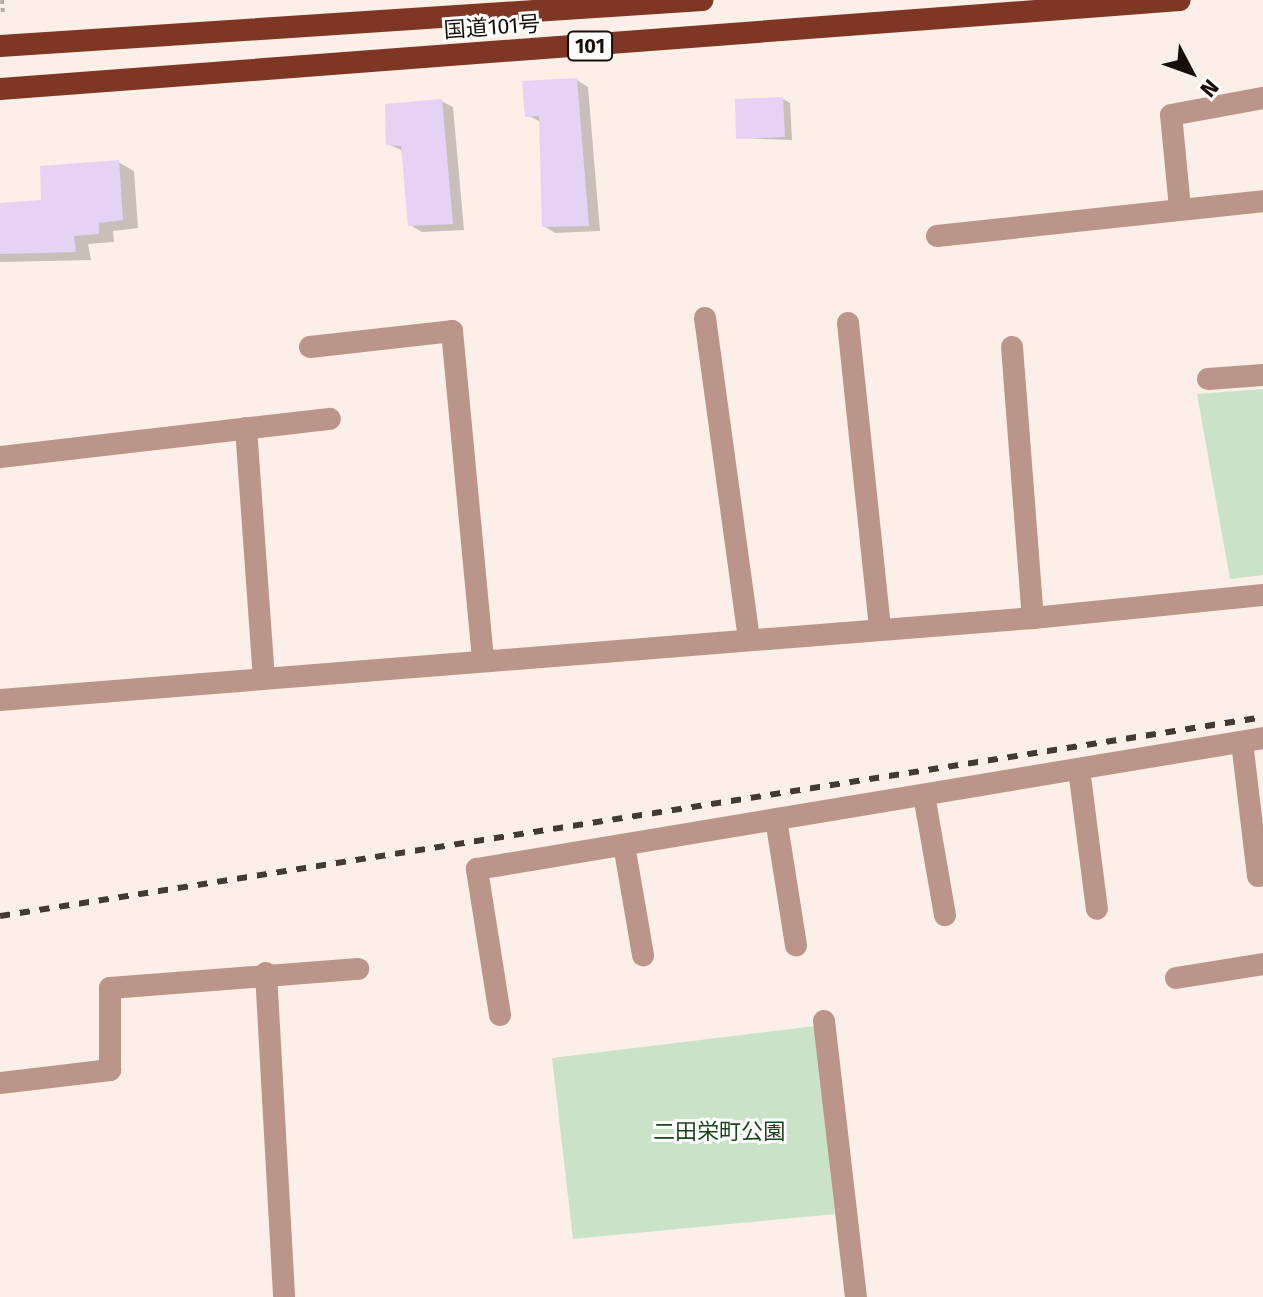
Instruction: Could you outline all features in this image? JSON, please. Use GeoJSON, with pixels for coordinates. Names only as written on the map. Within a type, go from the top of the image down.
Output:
{"type":"FeatureCollection","features":[{"type":"Feature","properties":{"kind":"highway","name":"国道101号"},"geometry":{"type":"LineString","coordinates":[[0,46],[702,0]]}},
{"type":"Feature","properties":{"kind":"highway","name":"国道101号"},"geometry":{"type":"LineString","coordinates":[[0,89],[1180,0]]}},
{"type":"Feature","properties":{"kind":"street"},"geometry":{"type":"LineString","coordinates":[[1180,208],[1171,115],[1263,98]]}},
{"type":"Feature","properties":{"kind":"street"},"geometry":{"type":"LineString","coordinates":[[937,236],[1263,201]]}},
{"type":"Feature","properties":{"kind":"street"},"geometry":{"type":"LineString","coordinates":[[705,318],[749,638]]}},
{"type":"Feature","properties":{"kind":"street"},"geometry":{"type":"LineString","coordinates":[[848,323],[880,629]]}},
{"type":"Feature","properties":{"kind":"street"},"geometry":{"type":"LineString","coordinates":[[310,347],[452,331],[483,659]]}},
{"type":"Feature","properties":{"kind":"street"},"geometry":{"type":"LineString","coordinates":[[1012,347],[1033,618]]}},
{"type":"Feature","properties":{"kind":"street"},"geometry":{"type":"LineString","coordinates":[[1208,379],[1263,375]]}},
{"type":"Feature","properties":{"kind":"street"},"geometry":{"type":"LineString","coordinates":[[0,457],[330,419]]}},
{"type":"Feature","properties":{"kind":"street"},"geometry":{"type":"LineString","coordinates":[[246,428],[264,677]]}},
{"type":"Feature","properties":{"kind":"street"},"geometry":{"type":"LineString","coordinates":[[0,700],[483,659],[1033,618],[1263,595]]}},
{"type":"Feature","properties":{"kind":"street"},"geometry":{"type":"LineString","coordinates":[[500,1015],[477,869],[1253,740],[1258,876]]}},
{"type":"Feature","properties":{"kind":"street"},"geometry":{"type":"LineString","coordinates":[[1079,769],[1097,909]]}},
{"type":"Feature","properties":{"kind":"street"},"geometry":{"type":"LineString","coordinates":[[924,795],[945,915]]}},
{"type":"Feature","properties":{"kind":"street"},"geometry":{"type":"LineString","coordinates":[[776,819],[796,945]]}},
{"type":"Feature","properties":{"kind":"street"},"geometry":{"type":"LineString","coordinates":[[624,845],[643,955]]}},
{"type":"Feature","properties":{"kind":"street"},"geometry":{"type":"LineString","coordinates":[[1176,978],[1263,964]]}},
{"type":"Feature","properties":{"kind":"street"},"geometry":{"type":"LineString","coordinates":[[0,1083],[110,1070],[110,988],[266,973],[358,969]]}},
{"type":"Feature","properties":{"kind":"street"},"geometry":{"type":"LineString","coordinates":[[266,973],[284,1297]]}},
{"type":"Feature","properties":{"kind":"street"},"geometry":{"type":"LineString","coordinates":[[824,1021],[856,1297]]}},
{"type":"Feature","properties":{"kind":"path"},"geometry":{"type":"LineString","coordinates":[[2,0],[3,16]]}},
{"type":"Feature","properties":{"kind":"green space"},"geometry":{"type":"Polygon","coordinates":[[[1263,389],[1263,575],[1230,579],[1197,394],[1263,389]]]}},
{"type":"Feature","properties":{"kind":"green space","name":"二田栄町公園"},"geometry":{"type":"Polygon","coordinates":[[[815,1026],[835,1214],[573,1239],[552,1058],[815,1026]]]}},
{"type":"Feature","properties":{"kind":"building"},"geometry":{"type":"Polygon","coordinates":[[[577,78],[589,226],[542,227],[539,116],[525,117],[522,81],[577,78]]]}},
{"type":"Feature","properties":{"kind":"building"},"geometry":{"type":"Polygon","coordinates":[[[783,97],[785,137],[736,139],[735,99],[783,97]]]}},
{"type":"Feature","properties":{"kind":"building"},"geometry":{"type":"Polygon","coordinates":[[[442,99],[453,224],[408,226],[401,146],[386,145],[385,104],[442,99]]]}},
{"type":"Feature","properties":{"kind":"building"},"geometry":{"type":"Polygon","coordinates":[[[119,160],[123,220],[99,223],[99,234],[74,236],[76,252],[0,254],[0,203],[41,200],[40,166],[119,160]]]}},
{"type":"Feature","properties":{"kind":"railway"},"geometry":{"type":"LineString","coordinates":[[0,916],[1263,717]]}}]}
